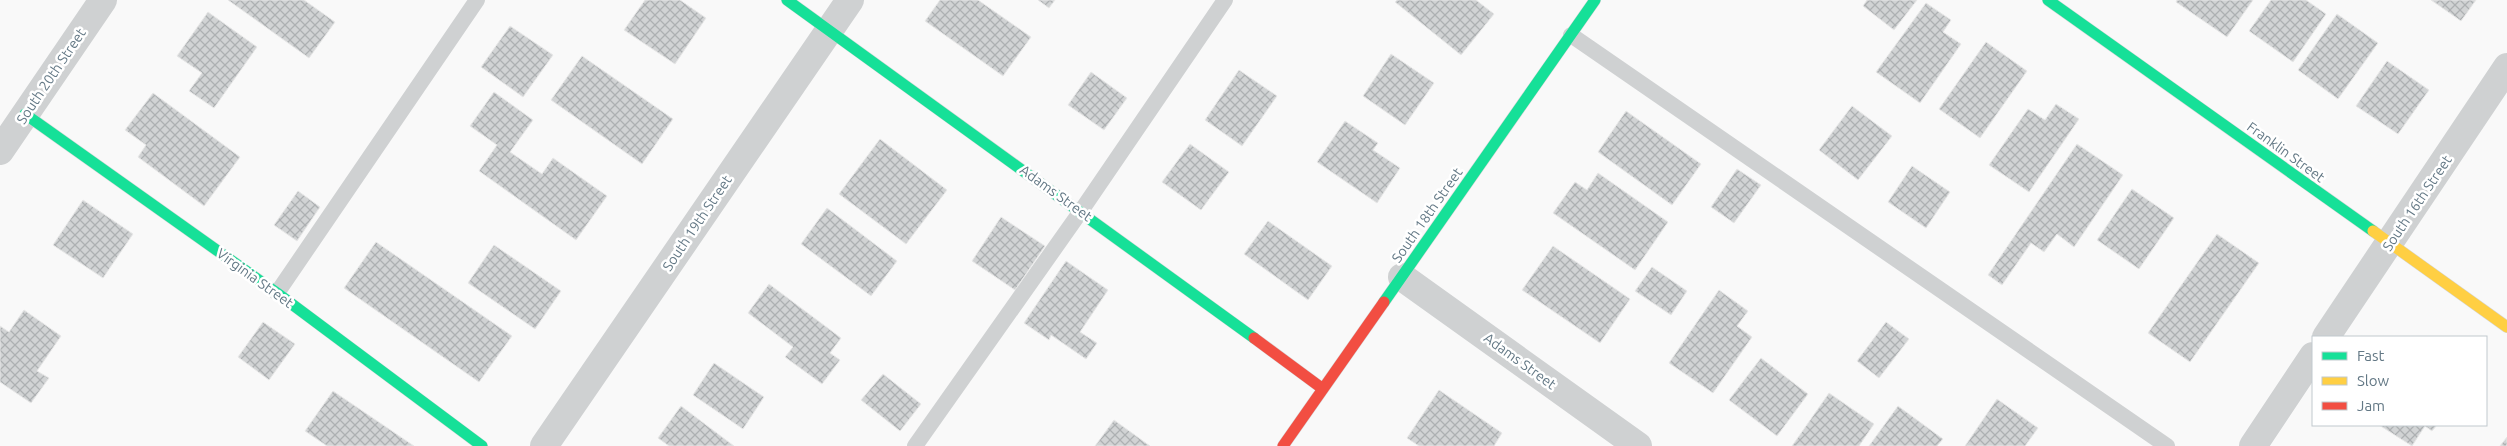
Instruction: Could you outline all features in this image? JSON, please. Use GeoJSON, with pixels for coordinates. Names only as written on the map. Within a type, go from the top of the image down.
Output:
{"type":"FeatureCollection","features":[{"type":"Feature","properties":{"kind":"street","name":"Adams Street"},"geometry":{"type":"LineString","coordinates":[[787,0],[1081,211],[1323,389]]}},
{"type":"Feature","properties":{"kind":"street","name":"South 19th Street"},"geometry":{"type":"LineString","coordinates":[[544,446],[850,0]]}},
{"type":"Feature","properties":{"kind":"street","name":"South 18th Street"},"geometry":{"type":"LineString","coordinates":[[1283,446],[1594,0]]}},
{"type":"Feature","properties":{"kind":"street","name":"Franklin Street"},"geometry":{"type":"LineString","coordinates":[[2048,0],[2507,327]]}},
{"type":"Feature","properties":{"kind":"street","name":"South 20th Street"},"geometry":{"type":"LineString","coordinates":[[0,151],[93,4]]}},
{"type":"Feature","properties":{"kind":"street","name":"South 16th Street"},"geometry":{"type":"LineString","coordinates":[[2327,336],[2507,67]]}},
{"type":"Feature","properties":{"kind":"street","name":"Virginia Street"},"geometry":{"type":"LineString","coordinates":[[25,114],[277,293],[482,446]]}},
{"type":"Feature","properties":{"kind":"street","name":"Adams Street"},"geometry":{"type":"LineString","coordinates":[[1402,277],[1638,446]]}},
{"type":"Feature","properties":{"kind":"street"},"geometry":{"type":"LineString","coordinates":[[2252,446],[2312,357]]}},
{"type":"Feature","properties":{"kind":"lane"},"geometry":{"type":"LineString","coordinates":[[277,293],[477,0]]}},
{"type":"Feature","properties":{"kind":"lane"},"geometry":{"type":"LineString","coordinates":[[915,446],[1081,211],[1225,0]]}},
{"type":"Feature","properties":{"kind":"lane"},"geometry":{"type":"LineString","coordinates":[[1571,35],[2167,446]]}},
{"type":"Feature","properties":{"kind":"building"},"geometry":{"type":"Polygon","coordinates":[[[228,0],[304,0],[335,22],[309,58],[228,0]]]}},
{"type":"Feature","properties":{"kind":"building"},"geometry":{"type":"Polygon","coordinates":[[[645,0],[680,0],[706,18],[675,64],[624,30],[645,0]]]}},
{"type":"Feature","properties":{"kind":"building"},"geometry":{"type":"Polygon","coordinates":[[[940,0],[978,0],[1031,37],[1003,76],[925,21],[940,0]]]}},
{"type":"Feature","properties":{"kind":"building"},"geometry":{"type":"Polygon","coordinates":[[[1038,0],[1055,0],[1049,8],[1038,0]]]}},
{"type":"Feature","properties":{"kind":"building"},"geometry":{"type":"Polygon","coordinates":[[[1397,0],[1476,0],[1494,14],[1461,55],[1395,2],[1397,0]]]}},
{"type":"Feature","properties":{"kind":"building"},"geometry":{"type":"Polygon","coordinates":[[[1867,0],[1917,0],[1894,30],[1863,6],[1867,0]]]}},
{"type":"Feature","properties":{"kind":"building"},"geometry":{"type":"Polygon","coordinates":[[[2177,0],[2253,0],[2227,37],[2176,2],[2177,0]]]}},
{"type":"Feature","properties":{"kind":"building"},"geometry":{"type":"Polygon","coordinates":[[[2271,0],[2306,0],[2326,14],[2293,62],[2249,31],[2271,0]]]}},
{"type":"Feature","properties":{"kind":"building"},"geometry":{"type":"Polygon","coordinates":[[[2431,0],[2476,0],[2461,21],[2431,0]]]}},
{"type":"Feature","properties":{"kind":"building"},"geometry":{"type":"Polygon","coordinates":[[[1926,3],[1951,20],[1943,32],[1961,44],[1920,103],[1876,72],[1926,3]]]}},
{"type":"Feature","properties":{"kind":"building"},"geometry":{"type":"Polygon","coordinates":[[[208,12],[257,47],[214,108],[189,91],[202,73],[177,56],[208,12]]]}},
{"type":"Feature","properties":{"kind":"building"},"geometry":{"type":"Polygon","coordinates":[[[2337,14],[2378,43],[2338,99],[2298,70],[2337,14]]]}},
{"type":"Feature","properties":{"kind":"building"},"geometry":{"type":"Polygon","coordinates":[[[510,26],[553,55],[523,97],[481,67],[510,26]]]}},
{"type":"Feature","properties":{"kind":"building"},"geometry":{"type":"Polygon","coordinates":[[[1986,42],[2027,71],[1980,138],[1939,109],[1986,42]]]}},
{"type":"Feature","properties":{"kind":"building"},"geometry":{"type":"Polygon","coordinates":[[[1391,54],[1434,83],[1405,125],[1363,96],[1391,54]]]}},
{"type":"Feature","properties":{"kind":"building"},"geometry":{"type":"Polygon","coordinates":[[[582,56],[673,119],[642,164],[551,100],[582,56]]]}},
{"type":"Feature","properties":{"kind":"building"},"geometry":{"type":"Polygon","coordinates":[[[2387,61],[2429,90],[2398,134],[2356,106],[2387,61]]]}},
{"type":"Feature","properties":{"kind":"building"},"geometry":{"type":"Polygon","coordinates":[[[1239,70],[1277,96],[1242,146],[1205,120],[1239,70]]]}},
{"type":"Feature","properties":{"kind":"building"},"geometry":{"type":"Polygon","coordinates":[[[1091,72],[1127,98],[1104,130],[1068,105],[1091,72]]]}},
{"type":"Feature","properties":{"kind":"building"},"geometry":{"type":"Polygon","coordinates":[[[494,92],[533,120],[510,152],[542,174],[553,158],[607,196],[576,240],[479,171],[497,145],[470,126],[494,92]]]}},
{"type":"Feature","properties":{"kind":"building"},"geometry":{"type":"Polygon","coordinates":[[[153,93],[240,157],[204,206],[138,157],[146,145],[125,130],[153,93]]]}},
{"type":"Feature","properties":{"kind":"building"},"geometry":{"type":"Polygon","coordinates":[[[2056,104],[2079,119],[2029,192],[1989,165],[2028,109],[2045,120],[2056,104]]]}},
{"type":"Feature","properties":{"kind":"building"},"geometry":{"type":"Polygon","coordinates":[[[1852,106],[1892,136],[1858,180],[1819,150],[1852,106]]]}},
{"type":"Feature","properties":{"kind":"building"},"geometry":{"type":"Polygon","coordinates":[[[1626,111],[1701,164],[1672,205],[1598,152],[1626,111]]]}},
{"type":"Feature","properties":{"kind":"building"},"geometry":{"type":"Polygon","coordinates":[[[1345,121],[1378,143],[1373,150],[1400,168],[1377,203],[1317,162],[1345,121]]]}},
{"type":"Feature","properties":{"kind":"building"},"geometry":{"type":"Polygon","coordinates":[[[880,139],[947,190],[906,244],[839,194],[880,139]]]}},
{"type":"Feature","properties":{"kind":"building"},"geometry":{"type":"Polygon","coordinates":[[[1190,144],[1229,172],[1201,210],[1162,182],[1190,144]]]}},
{"type":"Feature","properties":{"kind":"building"},"geometry":{"type":"Polygon","coordinates":[[[2077,144],[2123,175],[2074,247],[2057,234],[2044,252],[2031,243],[2002,285],[1988,275],[2077,144]]]}},
{"type":"Feature","properties":{"kind":"building"},"geometry":{"type":"Polygon","coordinates":[[[1912,166],[1950,192],[1926,228],[1888,202],[1912,166]]]}},
{"type":"Feature","properties":{"kind":"building"},"geometry":{"type":"Polygon","coordinates":[[[1737,169],[1761,185],[1734,223],[1711,207],[1737,169]]]}},
{"type":"Feature","properties":{"kind":"building"},"geometry":{"type":"Polygon","coordinates":[[[1598,173],[1668,222],[1635,270],[1553,213],[1575,182],[1587,190],[1598,173]]]}},
{"type":"Feature","properties":{"kind":"building"},"geometry":{"type":"Polygon","coordinates":[[[2132,189],[2174,218],[2139,269],[2097,240],[2132,189]]]}},
{"type":"Feature","properties":{"kind":"building"},"geometry":{"type":"Polygon","coordinates":[[[298,191],[320,207],[297,241],[274,225],[298,191]]]}},
{"type":"Feature","properties":{"kind":"building"},"geometry":{"type":"Polygon","coordinates":[[[83,200],[133,234],[103,278],[53,245],[83,200]]]}},
{"type":"Feature","properties":{"kind":"building"},"geometry":{"type":"Polygon","coordinates":[[[827,208],[897,261],[871,296],[801,244],[827,208]]]}},
{"type":"Feature","properties":{"kind":"building"},"geometry":{"type":"Polygon","coordinates":[[[1001,217],[1045,246],[1015,290],[972,261],[1001,217]]]}},
{"type":"Feature","properties":{"kind":"building"},"geometry":{"type":"Polygon","coordinates":[[[1268,221],[1332,266],[1308,300],[1244,254],[1268,221]]]}},
{"type":"Feature","properties":{"kind":"building"},"geometry":{"type":"Polygon","coordinates":[[[2217,234],[2259,263],[2190,362],[2148,333],[2217,234]]]}},
{"type":"Feature","properties":{"kind":"building"},"geometry":{"type":"Polygon","coordinates":[[[376,242],[512,336],[479,382],[344,288],[376,242]]]}},
{"type":"Feature","properties":{"kind":"building"},"geometry":{"type":"Polygon","coordinates":[[[494,245],[561,291],[535,329],[468,283],[494,245]]]}},
{"type":"Feature","properties":{"kind":"building"},"geometry":{"type":"Polygon","coordinates":[[[1553,246],[1630,299],[1600,343],[1522,290],[1553,246]]]}},
{"type":"Feature","properties":{"kind":"building"},"geometry":{"type":"Polygon","coordinates":[[[1066,261],[1108,290],[1080,332],[1097,343],[1086,359],[1051,335],[1049,340],[1024,323],[1066,261]]]}},
{"type":"Feature","properties":{"kind":"building"},"geometry":{"type":"Polygon","coordinates":[[[1652,267],[1687,291],[1671,315],[1635,291],[1652,267]]]}},
{"type":"Feature","properties":{"kind":"building"},"geometry":{"type":"Polygon","coordinates":[[[769,284],[841,338],[830,353],[840,360],[822,384],[785,357],[793,347],[748,313],[769,284]]]}},
{"type":"Feature","properties":{"kind":"building"},"geometry":{"type":"Polygon","coordinates":[[[1719,290],[1748,311],[1737,326],[1752,337],[1713,393],[1669,363],[1719,290]]]}},
{"type":"Feature","properties":{"kind":"building"},"geometry":{"type":"Polygon","coordinates":[[[24,310],[61,336],[37,371],[49,378],[31,403],[0,382],[0,326],[9,332],[24,310]]]}},
{"type":"Feature","properties":{"kind":"building"},"geometry":{"type":"Polygon","coordinates":[[[263,322],[295,344],[269,380],[238,357],[263,322]]]}},
{"type":"Feature","properties":{"kind":"building"},"geometry":{"type":"Polygon","coordinates":[[[1886,322],[1909,339],[1879,378],[1857,361],[1886,322]]]}},
{"type":"Feature","properties":{"kind":"building"},"geometry":{"type":"Polygon","coordinates":[[[1761,358],[1808,394],[1777,436],[1729,400],[1761,358]]]}},
{"type":"Feature","properties":{"kind":"building"},"geometry":{"type":"Polygon","coordinates":[[[714,363],[764,397],[743,429],[693,395],[714,363]]]}},
{"type":"Feature","properties":{"kind":"building"},"geometry":{"type":"Polygon","coordinates":[[[883,374],[921,404],[900,431],[861,400],[883,374]]]}},
{"type":"Feature","properties":{"kind":"building"},"geometry":{"type":"Polygon","coordinates":[[[1439,390],[1502,433],[1494,446],[1419,446],[1407,438],[1439,390]]]}},
{"type":"Feature","properties":{"kind":"building"},"geometry":{"type":"Polygon","coordinates":[[[333,391],[414,446],[327,446],[305,431],[333,391]]]}},
{"type":"Feature","properties":{"kind":"building"},"geometry":{"type":"Polygon","coordinates":[[[1829,393],[1874,424],[1859,446],[1792,446],[1829,393]]]}},
{"type":"Feature","properties":{"kind":"building"},"geometry":{"type":"Polygon","coordinates":[[[1997,399],[2038,428],[2025,446],[1965,446],[1997,399]]]}},
{"type":"Feature","properties":{"kind":"building"},"geometry":{"type":"Polygon","coordinates":[[[681,406],[734,446],[669,446],[658,438],[681,406]]]}},
{"type":"Feature","properties":{"kind":"building"},"geometry":{"type":"Polygon","coordinates":[[[1898,406],[1943,439],[1937,446],[1869,446],[1898,406]]]}},
{"type":"Feature","properties":{"kind":"building"},"geometry":{"type":"Polygon","coordinates":[[[1114,420],[1150,446],[1095,446],[1114,420]]]}},
{"type":"Feature","properties":{"kind":"building"},"geometry":{"type":"Polygon","coordinates":[[[2381,426],[2425,426],[2412,446],[2381,426]]]}},
{"type":"Feature","properties":{"kind":"building"},"geometry":{"type":"Polygon","coordinates":[[[2425,426],[2436,426],[2432,431],[2425,426]]]}},
{"type":"Feature","properties":{"kind":"building"},"geometry":{"type":"Polygon","coordinates":[[[2507,437],[2507,446],[2500,446],[2507,437]]]}},
{"type":"Feature","properties":{"kind":"traffic: fast"},"geometry":{"type":"LineString","coordinates":[[787,0],[1254,338]]}},
{"type":"Feature","properties":{"kind":"traffic: fast"},"geometry":{"type":"LineString","coordinates":[[1384,302],[1595,0]]}},
{"type":"Feature","properties":{"kind":"traffic: fast"},"geometry":{"type":"LineString","coordinates":[[2048,0],[2373,231]]}},
{"type":"Feature","properties":{"kind":"traffic: fast"},"geometry":{"type":"LineString","coordinates":[[25,114],[277,293],[482,446]]}},
{"type":"Feature","properties":{"kind":"traffic: slow"},"geometry":{"type":"LineString","coordinates":[[2373,231],[2507,327]]}},
{"type":"Feature","properties":{"kind":"traffic: jam"},"geometry":{"type":"LineString","coordinates":[[1283,446],[1384,302]]}},
{"type":"Feature","properties":{"kind":"traffic: jam"},"geometry":{"type":"LineString","coordinates":[[1254,338],[1323,389]]}}]}
